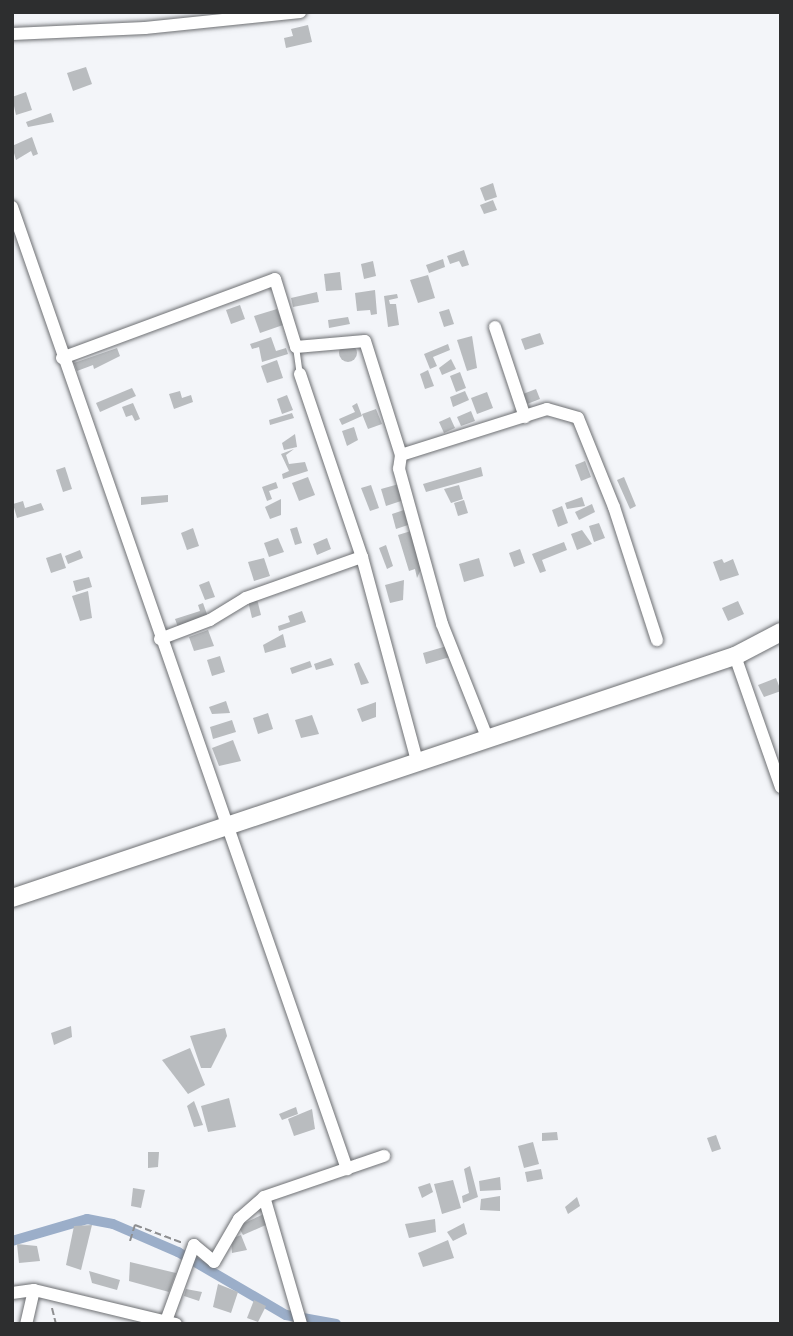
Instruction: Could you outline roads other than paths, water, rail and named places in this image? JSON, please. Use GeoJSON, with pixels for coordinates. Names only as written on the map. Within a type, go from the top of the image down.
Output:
{"type":"FeatureCollection","features":[{"type":"Feature","properties":{"kind":"street"},"geometry":{"type":"LineString","coordinates":[[12,34],[145,29],[300,12]]}},
{"type":"Feature","properties":{"kind":"street"},"geometry":{"type":"LineString","coordinates":[[12,207],[62,358],[347,1169]]}},
{"type":"Feature","properties":{"kind":"street"},"geometry":{"type":"LineString","coordinates":[[62,358],[275,279],[296,347],[365,341],[401,455],[398,469],[442,624],[487,737]]}},
{"type":"Feature","properties":{"kind":"street"},"geometry":{"type":"LineString","coordinates":[[495,327],[525,416]]}},
{"type":"Feature","properties":{"kind":"street"},"geometry":{"type":"LineString","coordinates":[[300,374],[362,557],[417,761]]}},
{"type":"Feature","properties":{"kind":"street"},"geometry":{"type":"LineString","coordinates":[[401,455],[547,410],[578,418],[614,507],[657,640]]}},
{"type":"Feature","properties":{"kind":"street"},"geometry":{"type":"LineString","coordinates":[[160,639],[210,620],[246,598],[362,557]]}},
{"type":"Feature","properties":{"kind":"street"},"geometry":{"type":"LineString","coordinates":[[12,898],[735,656],[781,632]]}},
{"type":"Feature","properties":{"kind":"street"},"geometry":{"type":"LineString","coordinates":[[735,656],[781,787]]}},
{"type":"Feature","properties":{"kind":"street"},"geometry":{"type":"LineString","coordinates":[[12,1293],[34,1290],[171,1322],[184,1262],[194,1245],[214,1262],[239,1219],[264,1198],[384,1156]]}},
{"type":"Feature","properties":{"kind":"street"},"geometry":{"type":"LineString","coordinates":[[264,1198],[301,1324]]}},
{"type":"Feature","properties":{"kind":"street"},"geometry":{"type":"LineString","coordinates":[[26,1324],[34,1290]]}},
{"type":"Feature","properties":{"kind":"lane"},"geometry":{"type":"LineString","coordinates":[[296,347],[300,374]]}},
{"type":"Feature","properties":{"kind":"waterway"},"geometry":{"type":"LineString","coordinates":[[12,1241],[87,1219],[113,1224],[178,1252],[286,1315],[336,1324]]}}]}
